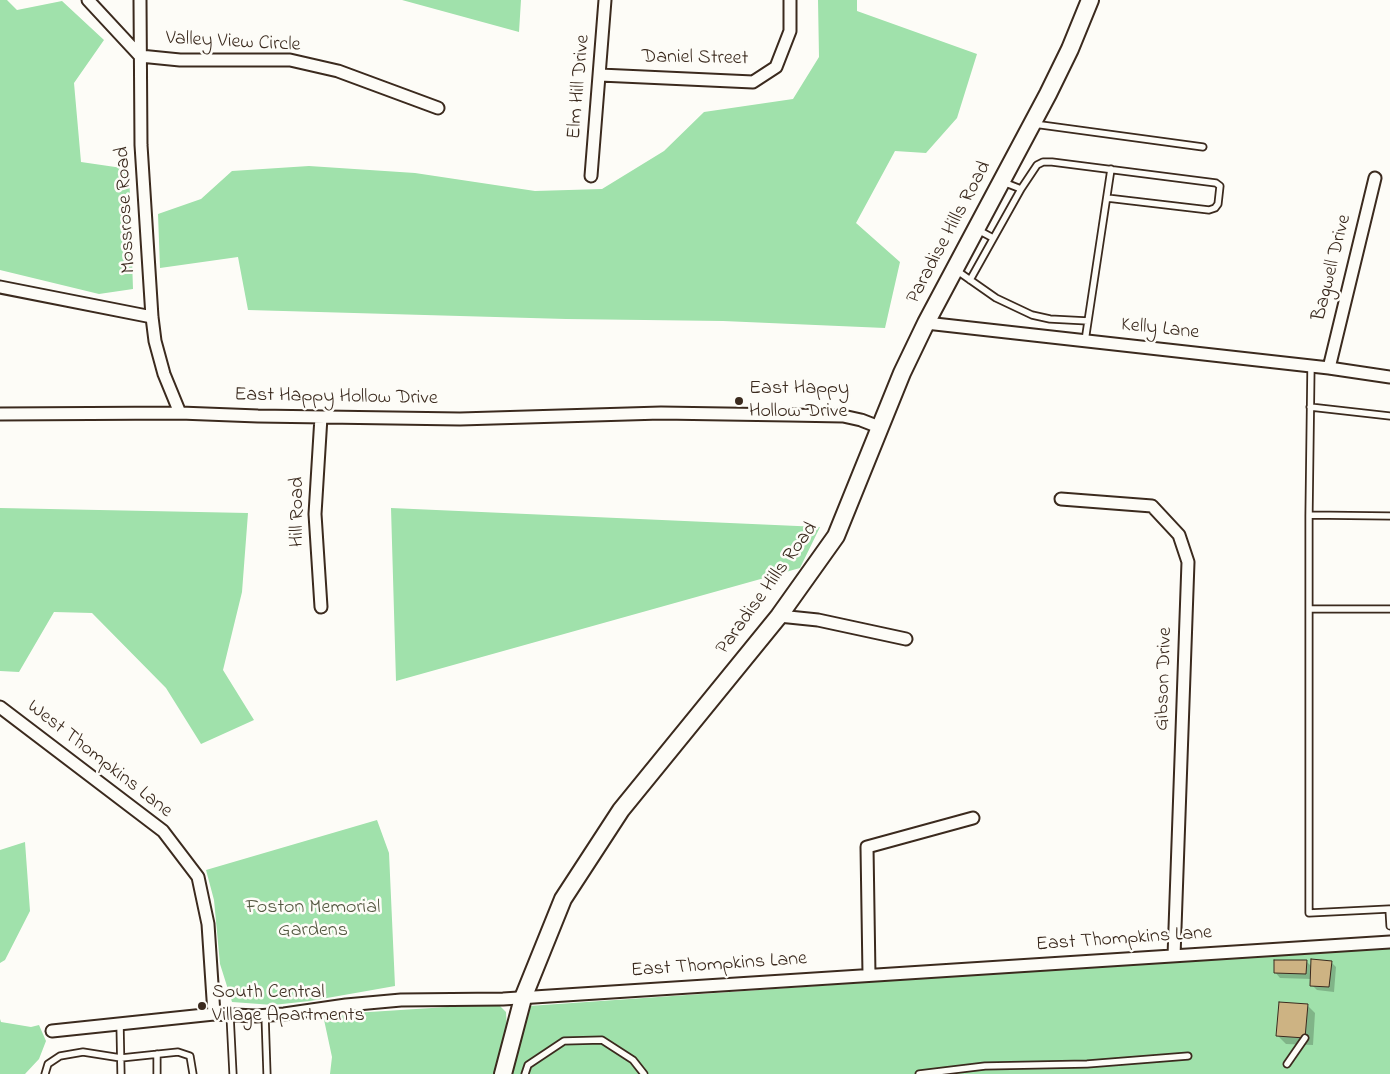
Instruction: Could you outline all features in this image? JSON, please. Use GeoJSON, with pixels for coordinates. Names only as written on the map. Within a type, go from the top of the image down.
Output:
{"type":"FeatureCollection","features":[{"type":"Feature","properties":{"kind":"street"},"geometry":{"type":"LineString","coordinates":[[88,0],[140,56]]}},
{"type":"Feature","properties":{"kind":"street","name":"Mossrose Road"},"geometry":{"type":"LineString","coordinates":[[140,0],[141,144],[152,318],[164,374],[180,413]]}},
{"type":"Feature","properties":{"kind":"street","name":"Elm Hill Drive"},"geometry":{"type":"LineString","coordinates":[[591,176],[605,0]]}},
{"type":"Feature","properties":{"kind":"street","name":"Daniel Street"},"geometry":{"type":"LineString","coordinates":[[600,75],[753,82],[776,67],[790,31],[790,0]]}},
{"type":"Feature","properties":{"kind":"street","name":"Paradise Hills Road"},"geometry":{"type":"LineString","coordinates":[[503,1074],[523,998],[563,899],[621,810],[779,616],[836,536],[902,373],[954,269],[1032,124],[1070,48],[1090,0]]}},
{"type":"Feature","properties":{"kind":"street","name":"Valley View Circle"},"geometry":{"type":"LineString","coordinates":[[140,56],[180,60],[290,60],[338,71],[438,108]]}},
{"type":"Feature","properties":{"kind":"street","name":"Bagwell Drive"},"geometry":{"type":"LineString","coordinates":[[1329,368],[1375,178]]}},
{"type":"Feature","properties":{"kind":"street"},"geometry":{"type":"LineString","coordinates":[[0,287],[152,318]]}},
{"type":"Feature","properties":{"kind":"street","name":"Kelly Lane"},"geometry":{"type":"LineString","coordinates":[[926,323],[1329,368],[1390,377]]}},
{"type":"Feature","properties":{"kind":"street","name":"East Happy Hollow Drive"},"geometry":{"type":"LineString","coordinates":[[0,414],[180,413],[460,419],[661,413],[789,415],[843,416],[861,420],[879,428]]}},
{"type":"Feature","properties":{"kind":"street","name":"Hill Road"},"geometry":{"type":"LineString","coordinates":[[321,417],[315,514],[321,607]]}},
{"type":"Feature","properties":{"kind":"street","name":"Gibson Drive"},"geometry":{"type":"LineString","coordinates":[[1061,499],[1152,506],[1179,535],[1188,562],[1174,956]]}},
{"type":"Feature","properties":{"kind":"street"},"geometry":{"type":"LineString","coordinates":[[779,616],[818,620],[906,638]]}},
{"type":"Feature","properties":{"kind":"street","name":"West Thompkins Lane"},"geometry":{"type":"LineString","coordinates":[[0,707],[163,831],[198,877],[208,924],[214,1014]]}},
{"type":"Feature","properties":{"kind":"street"},"geometry":{"type":"LineString","coordinates":[[868,974],[867,847],[973,818]]}},
{"type":"Feature","properties":{"kind":"street","name":"East Thompkins Lane"},"geometry":{"type":"LineString","coordinates":[[52,1031],[214,1014],[265,1015],[402,1000],[503,1000],[868,974],[1390,942]]}},
{"type":"Feature","properties":{"kind":"lane"},"geometry":{"type":"LineString","coordinates":[[1032,124],[1203,147]]}},
{"type":"Feature","properties":{"kind":"lane"},"geometry":{"type":"LineString","coordinates":[[970,280],[1021,189],[1037,165],[1043,162],[1216,183],[1220,186],[1218,204],[1209,210],[1107,198]]}},
{"type":"Feature","properties":{"kind":"lane"},"geometry":{"type":"LineString","coordinates":[[1085,341],[1111,169]]}},
{"type":"Feature","properties":{"kind":"lane"},"geometry":{"type":"LineString","coordinates":[[1001,182],[1021,189]]}},
{"type":"Feature","properties":{"kind":"lane"},"geometry":{"type":"LineString","coordinates":[[976,229],[993,238]]}},
{"type":"Feature","properties":{"kind":"lane"},"geometry":{"type":"LineString","coordinates":[[954,269],[996,298],[1032,315],[1050,319],[1088,321]]}},
{"type":"Feature","properties":{"kind":"lane"},"geometry":{"type":"LineString","coordinates":[[1311,366],[1309,913],[1389,909],[1390,926]]}},
{"type":"Feature","properties":{"kind":"lane"},"geometry":{"type":"LineString","coordinates":[[1310,407],[1390,416]]}},
{"type":"Feature","properties":{"kind":"lane"},"geometry":{"type":"LineString","coordinates":[[1309,515],[1390,516]]}},
{"type":"Feature","properties":{"kind":"lane"},"geometry":{"type":"LineString","coordinates":[[1309,609],[1390,609]]}},
{"type":"Feature","properties":{"kind":"lane"},"geometry":{"type":"LineString","coordinates":[[230,1015],[233,1074]]}},
{"type":"Feature","properties":{"kind":"lane"},"geometry":{"type":"LineString","coordinates":[[265,1015],[267,1074]]}},
{"type":"Feature","properties":{"kind":"lane"},"geometry":{"type":"LineString","coordinates":[[120,1024],[121,1074]]}},
{"type":"Feature","properties":{"kind":"lane"},"geometry":{"type":"LineString","coordinates":[[1287,1064],[1305,1038]]}},
{"type":"Feature","properties":{"kind":"lane"},"geometry":{"type":"LineString","coordinates":[[524,1074],[528,1065],[564,1041],[602,1040],[633,1060],[644,1074]]}},
{"type":"Feature","properties":{"kind":"lane"},"geometry":{"type":"LineString","coordinates":[[45,1074],[48,1064],[60,1056],[82,1052],[121,1058],[178,1052],[190,1056],[193,1074]]}},
{"type":"Feature","properties":{"kind":"lane"},"geometry":{"type":"LineString","coordinates":[[157,1054],[157,1074]]}},
{"type":"Feature","properties":{"kind":"lane"},"geometry":{"type":"LineString","coordinates":[[919,1074],[985,1066],[1087,1064],[1188,1056]]}},
{"type":"Feature","properties":{"kind":"green space"},"geometry":{"type":"Polygon","coordinates":[[[0,0],[7,0],[17,10],[62,1],[104,40],[74,83],[81,162],[129,169],[133,289],[99,294],[0,270],[0,0]]]}},
{"type":"Feature","properties":{"kind":"green space"},"geometry":{"type":"Polygon","coordinates":[[[402,0],[521,0],[519,32],[402,0]]]}},
{"type":"Feature","properties":{"kind":"green space"},"geometry":{"type":"Polygon","coordinates":[[[818,0],[857,0],[857,11],[977,54],[957,118],[926,153],[895,151],[856,223],[900,262],[885,328],[723,321],[566,319],[248,310],[238,257],[160,268],[158,214],[201,199],[232,171],[309,166],[415,173],[535,191],[602,189],[664,151],[704,112],[793,99],[819,57],[818,0]]]}},
{"type":"Feature","properties":{"kind":"green space"},"geometry":{"type":"Polygon","coordinates":[[[0,508],[248,513],[242,592],[223,670],[254,720],[201,744],[166,688],[92,613],[54,612],[19,672],[0,671],[0,508]]]}},
{"type":"Feature","properties":{"kind":"green space"},"geometry":{"type":"Polygon","coordinates":[[[391,508],[820,527],[800,568],[396,681],[391,508]]]}},
{"type":"Feature","properties":{"kind":"green space","name":"Foston Memorial Gardens"},"geometry":{"type":"Polygon","coordinates":[[[377,820],[389,853],[395,986],[310,1001],[273,1005],[232,1002],[220,964],[214,900],[206,870],[377,820]]]}},
{"type":"Feature","properties":{"kind":"green space"},"geometry":{"type":"Polygon","coordinates":[[[25,842],[30,911],[5,960],[0,963],[0,850],[25,842]]]}},
{"type":"Feature","properties":{"kind":"green space"},"geometry":{"type":"Polygon","coordinates":[[[1390,946],[1390,1074],[511,1074],[529,1006],[1390,946]]]}},
{"type":"Feature","properties":{"kind":"green space"},"geometry":{"type":"Polygon","coordinates":[[[499,1005],[506,1012],[507,1029],[494,1074],[330,1074],[332,1057],[323,1015],[499,1005]]]}},
{"type":"Feature","properties":{"kind":"green space"},"geometry":{"type":"Polygon","coordinates":[[[0,1019],[1,1022],[31,1027],[39,1025],[46,1041],[39,1059],[25,1074],[0,1074],[0,1019]]]}},
{"type":"Feature","properties":{"kind":"building"},"geometry":{"type":"Polygon","coordinates":[[[1311,959],[1332,961],[1329,987],[1310,986],[1311,959]]]}},
{"type":"Feature","properties":{"kind":"building"},"geometry":{"type":"Polygon","coordinates":[[[1274,960],[1307,960],[1306,974],[1274,973],[1274,960]]]}},
{"type":"Feature","properties":{"kind":"building"},"geometry":{"type":"Polygon","coordinates":[[[1279,1002],[1308,1004],[1305,1038],[1276,1036],[1279,1002]]]}},
{"type":"Feature","properties":{"kind":"place","name":"East Happy Hollow Drive"},"geometry":{"type":"Point","coordinates":[739,401]}},
{"type":"Feature","properties":{"kind":"place","name":"South Central Village Apartments"},"geometry":{"type":"Point","coordinates":[202,1006]}}]}
